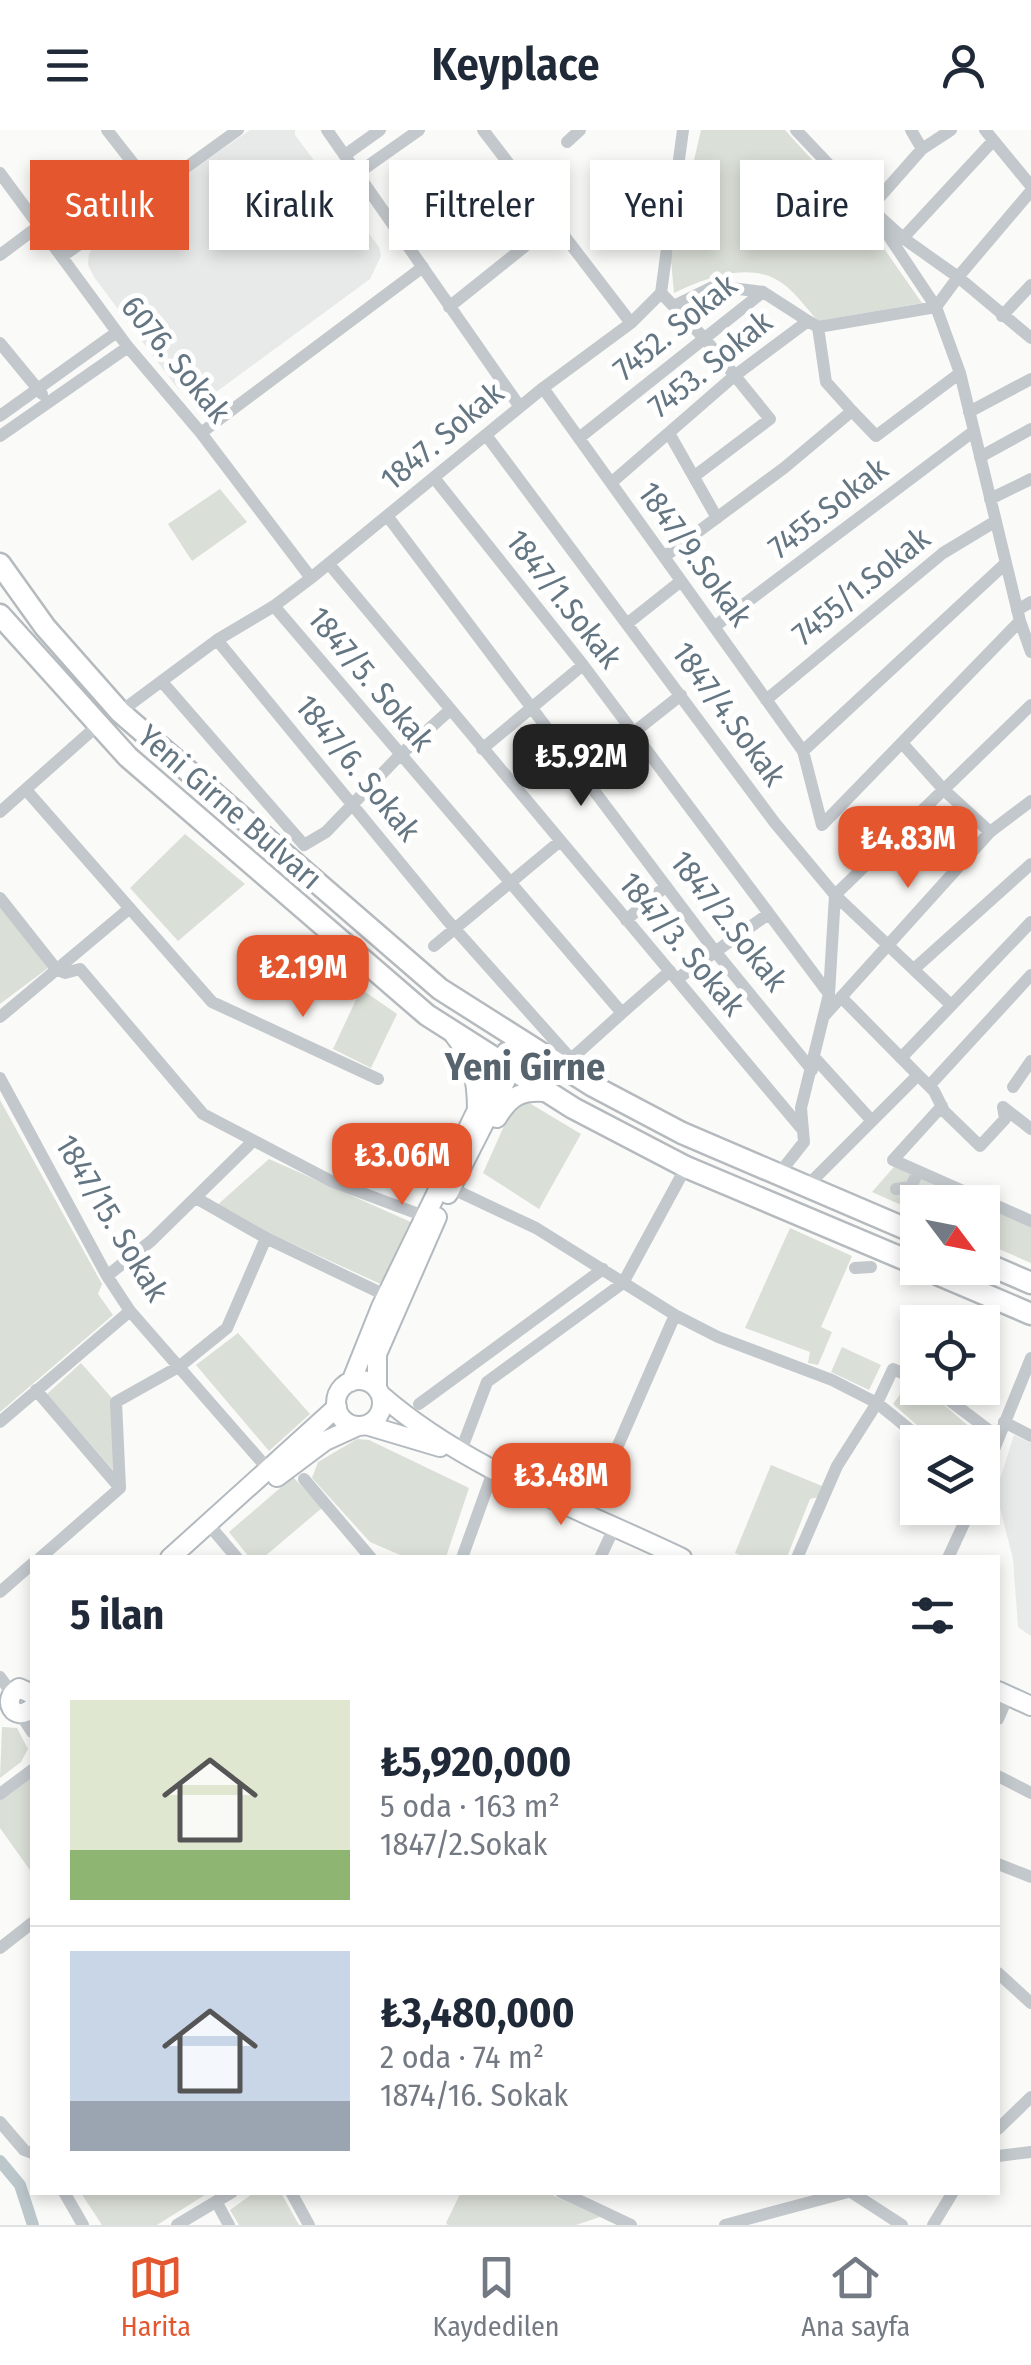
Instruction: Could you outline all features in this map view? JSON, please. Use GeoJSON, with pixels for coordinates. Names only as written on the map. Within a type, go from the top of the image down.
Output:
{"type":"FeatureCollection","features":[{"type":"Feature","properties":{"kind":"main road","name":"Yeni Girne Bulvarı"},"geometry":{"type":"LineString","coordinates":[[0,564],[45,627],[120,712],[440,989],[515,1040],[682,1132],[900,1227]]}},
{"type":"Feature","properties":{"kind":"main road","name":"Yeni Girne Bulvarı"},"geometry":{"type":"LineString","coordinates":[[0,615],[97,726],[307,915],[427,1016],[546,1092],[686,1167],[900,1258]]}},
{"type":"Feature","properties":{"kind":"main road"},"geometry":{"type":"LineString","coordinates":[[451,1030],[470,1058],[476,1075],[477,1110]]}},
{"type":"Feature","properties":{"kind":"main road"},"geometry":{"type":"LineString","coordinates":[[190,1555],[295,1462],[325,1441],[378,1416],[377,1354],[472,1148],[515,1040]]}},
{"type":"Feature","properties":{"kind":"main road"},"geometry":{"type":"LineString","coordinates":[[173,1555],[337,1407],[340,1392],[351,1382],[424,1216],[477,1110],[505,1067]]}},
{"type":"Feature","properties":{"kind":"main road"},"geometry":{"type":"LineString","coordinates":[[472,1148],[484,1140],[514,1096],[546,1092]]}},
{"type":"Feature","properties":{"kind":"main road"},"geometry":{"type":"LineString","coordinates":[[1000,1270],[1031,1283]]}},
{"type":"Feature","properties":{"kind":"main road","name":"Yeni Girne Bulvarı"},"geometry":{"type":"LineString","coordinates":[[964,1285],[1031,1314]]}},
{"type":"Feature","properties":{"kind":"main road"},"geometry":{"type":"LineString","coordinates":[[351,1382],[366,1381],[411,1422],[460,1453],[676,1555]]}},
{"type":"Feature","properties":{"kind":"main road"},"geometry":{"type":"LineString","coordinates":[[337,1407],[344,1420],[460,1453]]}},
{"type":"Feature","properties":{"kind":"main road"},"geometry":{"type":"LineString","coordinates":[[1003,1694],[1031,1706]]}},
{"type":"Feature","properties":{"kind":"street"},"geometry":{"type":"LineString","coordinates":[[107,130],[130,160]]}},
{"type":"Feature","properties":{"kind":"street"},"geometry":{"type":"LineString","coordinates":[[189,165],[238,130]]}},
{"type":"Feature","properties":{"kind":"street"},"geometry":{"type":"LineString","coordinates":[[327,130],[348,160]]}},
{"type":"Feature","properties":{"kind":"street"},"geometry":{"type":"LineString","coordinates":[[344,155],[380,130]]}},
{"type":"Feature","properties":{"kind":"street"},"geometry":{"type":"LineString","coordinates":[[369,165],[418,130]]}},
{"type":"Feature","properties":{"kind":"street"},"geometry":{"type":"LineString","coordinates":[[483,130],[506,160]]}},
{"type":"Feature","properties":{"kind":"street"},"geometry":{"type":"LineString","coordinates":[[567,142],[580,130]]}},
{"type":"Feature","properties":{"kind":"street"},"geometry":{"type":"LineString","coordinates":[[683,130],[661,293],[770,419],[696,475]]}},
{"type":"Feature","properties":{"kind":"street"},"geometry":{"type":"LineString","coordinates":[[796,130],[824,160]]}},
{"type":"Feature","properties":{"kind":"street"},"geometry":{"type":"LineString","coordinates":[[911,130],[922,148]]}},
{"type":"Feature","properties":{"kind":"street"},"geometry":{"type":"LineString","coordinates":[[884,192],[922,148],[951,130]]}},
{"type":"Feature","properties":{"kind":"street"},"geometry":{"type":"LineString","coordinates":[[903,238],[988,136],[1031,188],[936,307]]}},
{"type":"Feature","properties":{"kind":"street","name":"6076. Sokak"},"geometry":{"type":"LineString","coordinates":[[0,173],[30,212]]}},
{"type":"Feature","properties":{"kind":"street"},"geometry":{"type":"LineString","coordinates":[[369,189],[520,407]]}},
{"type":"Feature","properties":{"kind":"street"},"geometry":{"type":"LineString","coordinates":[[884,221],[1031,338]]}},
{"type":"Feature","properties":{"kind":"street"},"geometry":{"type":"LineString","coordinates":[[884,229],[936,307],[960,372],[1018,616],[1031,652]]}},
{"type":"Feature","properties":{"kind":"street"},"geometry":{"type":"LineString","coordinates":[[0,256],[30,233]]}},
{"type":"Feature","properties":{"kind":"street"},"geometry":{"type":"LineString","coordinates":[[570,244],[631,323]]}},
{"type":"Feature","properties":{"kind":"street","name":"6076. Sokak"},"geometry":{"type":"LineString","coordinates":[[59,250],[116,332],[201,433],[312,578]]}},
{"type":"Feature","properties":{"kind":"street"},"geometry":{"type":"LineString","coordinates":[[63,256],[71,250]]}},
{"type":"Feature","properties":{"kind":"street"},"geometry":{"type":"LineString","coordinates":[[449,306],[520,250]]}},
{"type":"Feature","properties":{"kind":"street"},"geometry":{"type":"LineString","coordinates":[[201,433],[423,267]]}},
{"type":"Feature","properties":{"kind":"street"},"geometry":{"type":"LineString","coordinates":[[1002,316],[1031,285]]}},
{"type":"Feature","properties":{"kind":"street"},"geometry":{"type":"LineString","coordinates":[[674,306],[715,286],[764,292]]}},
{"type":"Feature","properties":{"kind":"street","name":"7452. Sokak"},"geometry":{"type":"LineString","coordinates":[[579,438],[764,292],[813,324]]}},
{"type":"Feature","properties":{"kind":"street","name":"1847. Sokak"},"geometry":{"type":"LineString","coordinates":[[120,712],[217,640],[312,578],[543,388],[631,323],[661,293]]}},
{"type":"Feature","properties":{"kind":"street","name":"7453. Sokak"},"geometry":{"type":"LineString","coordinates":[[611,483],[733,377],[813,324],[936,307]]}},
{"type":"Feature","properties":{"kind":"street"},"geometry":{"type":"LineString","coordinates":[[813,324],[826,382],[876,436],[960,372]]}},
{"type":"Feature","properties":{"kind":"street"},"geometry":{"type":"LineString","coordinates":[[0,416],[116,332]]}},
{"type":"Feature","properties":{"kind":"street"},"geometry":{"type":"LineString","coordinates":[[0,343],[50,404]]}},
{"type":"Feature","properties":{"kind":"street"},"geometry":{"type":"LineString","coordinates":[[0,436],[128,347]]}},
{"type":"Feature","properties":{"kind":"street"},"geometry":{"type":"LineString","coordinates":[[969,412],[1031,379]]}},
{"type":"Feature","properties":{"kind":"street","name":"1847/9.Sokak"},"geometry":{"type":"LineString","coordinates":[[543,388],[803,751]]}},
{"type":"Feature","properties":{"kind":"street"},"geometry":{"type":"LineString","coordinates":[[664,557],[784,468],[852,410]]}},
{"type":"Feature","properties":{"kind":"street"},"geometry":{"type":"LineString","coordinates":[[980,457],[1031,429]]}},
{"type":"Feature","properties":{"kind":"street","name":"7455.Sokak"},"geometry":{"type":"LineString","coordinates":[[714,627],[974,430]]}},
{"type":"Feature","properties":{"kind":"street"},"geometry":{"type":"LineString","coordinates":[[669,433],[717,518]]}},
{"type":"Feature","properties":{"kind":"street","name":"1847/4.Sokak"},"geometry":{"type":"LineString","coordinates":[[486,435],[775,823],[836,895],[950,1004]]}},
{"type":"Feature","properties":{"kind":"street"},"geometry":{"type":"LineString","coordinates":[[990,499],[1031,478]]}},
{"type":"Feature","properties":{"kind":"street","name":"1847/1.Sokak"},"geometry":{"type":"LineString","coordinates":[[435,480],[582,665],[767,914],[835,996],[918,1074],[980,1146],[1005,1120],[1002,1107],[1031,1129]]}},
{"type":"Feature","properties":{"kind":"street","name":"1847/2.Sokak"},"geometry":{"type":"LineString","coordinates":[[388,517],[714,950],[813,1064],[872,1121]]}},
{"type":"Feature","properties":{"kind":"street","name":"7455/1.Sokak"},"geometry":{"type":"LineString","coordinates":[[766,700],[943,553],[996,521]]}},
{"type":"Feature","properties":{"kind":"street"},"geometry":{"type":"LineString","coordinates":[[1006,563],[803,751],[822,825],[1031,602]]}},
{"type":"Feature","properties":{"kind":"street","name":"1847/3. Sokak"},"geometry":{"type":"LineString","coordinates":[[329,564],[802,1128]]}},
{"type":"Feature","properties":{"kind":"street"},"geometry":{"type":"LineString","coordinates":[[628,623],[681,581]]}},
{"type":"Feature","properties":{"kind":"street","name":"1847/5. Sokak"},"geometry":{"type":"LineString","coordinates":[[274,606],[622,1013]]}},
{"type":"Feature","properties":{"kind":"street","name":"1847/6. Sokak"},"geometry":{"type":"LineString","coordinates":[[217,640],[456,930]]}},
{"type":"Feature","properties":{"kind":"street"},"geometry":{"type":"LineString","coordinates":[[482,750],[582,665]]}},
{"type":"Feature","properties":{"kind":"street"},"geometry":{"type":"LineString","coordinates":[[163,683],[304,845],[326,832],[450,710]]}},
{"type":"Feature","properties":{"kind":"street"},"geometry":{"type":"LineString","coordinates":[[634,733],[681,695]]}},
{"type":"Feature","properties":{"kind":"street"},"geometry":{"type":"LineString","coordinates":[[835,996],[836,895],[1031,705]]}},
{"type":"Feature","properties":{"kind":"street"},"geometry":{"type":"LineString","coordinates":[[0,812],[97,726]]}},
{"type":"Feature","properties":{"kind":"street"},"geometry":{"type":"LineString","coordinates":[[902,742],[944,790],[990,832]]}},
{"type":"Feature","properties":{"kind":"street"},"geometry":{"type":"LineString","coordinates":[[27,791],[212,1002],[378,1079]]}},
{"type":"Feature","properties":{"kind":"street"},"geometry":{"type":"LineString","coordinates":[[778,1176],[804,1142],[801,1108],[821,1020],[835,996],[990,832],[1031,802]]}},
{"type":"Feature","properties":{"kind":"street"},"geometry":{"type":"LineString","coordinates":[[434,946],[560,842]]}},
{"type":"Feature","properties":{"kind":"street"},"geometry":{"type":"LineString","coordinates":[[914,969],[1031,864]]}},
{"type":"Feature","properties":{"kind":"street"},"geometry":{"type":"LineString","coordinates":[[626,920],[666,886]]}},
{"type":"Feature","properties":{"kind":"street"},"geometry":{"type":"LineString","coordinates":[[0,898],[58,970],[66,973],[80,969],[204,1114],[333,1182],[424,1216]]}},
{"type":"Feature","properties":{"kind":"street"},"geometry":{"type":"LineString","coordinates":[[0,1017],[130,908]]}},
{"type":"Feature","properties":{"kind":"street"},"geometry":{"type":"LineString","coordinates":[[456,930],[571,1059],[622,1013],[673,975],[767,914]]}},
{"type":"Feature","properties":{"kind":"street"},"geometry":{"type":"LineString","coordinates":[[901,1058],[1031,922]]}},
{"type":"Feature","properties":{"kind":"street"},"geometry":{"type":"LineString","coordinates":[[929,1086],[1031,975]]}},
{"type":"Feature","properties":{"kind":"street"},"geometry":{"type":"LineString","coordinates":[[1013,1087],[1031,1061]]}},
{"type":"Feature","properties":{"kind":"street"},"geometry":{"type":"LineString","coordinates":[[806,1188],[918,1074]]}},
{"type":"Feature","properties":{"kind":"street","name":"1847/15. Sokak"},"geometry":{"type":"LineString","coordinates":[[0,1078],[107,1276],[130,1311],[268,1469]]}},
{"type":"Feature","properties":{"kind":"street"},"geometry":{"type":"LineString","coordinates":[[942,1106],[893,1160],[1031,1222]]}},
{"type":"Feature","properties":{"kind":"street"},"geometry":{"type":"LineString","coordinates":[[107,1276],[196,1198],[252,1142]]}},
{"type":"Feature","properties":{"kind":"street"},"geometry":{"type":"LineString","coordinates":[[460,1453],[487,1382],[622,1282],[686,1167]]}},
{"type":"Feature","properties":{"kind":"street"},"geometry":{"type":"LineString","coordinates":[[896,1189],[910,1186],[918,1171]]}},
{"type":"Feature","properties":{"kind":"street"},"geometry":{"type":"LineString","coordinates":[[451,1188],[536,1228],[718,1338],[832,1380],[877,1403],[904,1425]]}},
{"type":"Feature","properties":{"kind":"street"},"geometry":{"type":"LineString","coordinates":[[196,1198],[266,1238],[387,1296]]}},
{"type":"Feature","properties":{"kind":"street"},"geometry":{"type":"LineString","coordinates":[[120,1488],[116,1402],[180,1366],[227,1328],[266,1238]]}},
{"type":"Feature","properties":{"kind":"street"},"geometry":{"type":"LineString","coordinates":[[855,1268],[871,1267]]}},
{"type":"Feature","properties":{"kind":"street"},"geometry":{"type":"LineString","coordinates":[[418,1404],[602,1268]]}},
{"type":"Feature","properties":{"kind":"street"},"geometry":{"type":"LineString","coordinates":[[0,1422],[130,1311]]}},
{"type":"Feature","properties":{"kind":"street"},"geometry":{"type":"LineString","coordinates":[[588,1514],[675,1315]]}},
{"type":"Feature","properties":{"kind":"street"},"geometry":{"type":"LineString","coordinates":[[1000,1432],[1031,1358]]}},
{"type":"Feature","properties":{"kind":"street"},"geometry":{"type":"LineString","coordinates":[[798,1555],[837,1466],[877,1403],[892,1369],[900,1372]]}},
{"type":"Feature","properties":{"kind":"street"},"geometry":{"type":"LineString","coordinates":[[36,1390],[120,1488]]}},
{"type":"Feature","properties":{"kind":"street"},"geometry":{"type":"LineString","coordinates":[[956,1405],[982,1425]]}},
{"type":"Feature","properties":{"kind":"street"},"geometry":{"type":"LineString","coordinates":[[1004,1422],[1031,1436]]}},
{"type":"Feature","properties":{"kind":"street"},"geometry":{"type":"LineString","coordinates":[[463,1555],[494,1469]]}},
{"type":"Feature","properties":{"kind":"street"},"geometry":{"type":"LineString","coordinates":[[304,1479],[367,1555]]}},
{"type":"Feature","properties":{"kind":"street"},"geometry":{"type":"LineString","coordinates":[[43,1555],[120,1488]]}},
{"type":"Feature","properties":{"kind":"street"},"geometry":{"type":"LineString","coordinates":[[949,1555],[963,1525]]}},
{"type":"Feature","properties":{"kind":"street"},"geometry":{"type":"LineString","coordinates":[[601,1555],[615,1526]]}},
{"type":"Feature","properties":{"kind":"street"},"geometry":{"type":"LineString","coordinates":[[215,1532],[234,1555]]}},
{"type":"Feature","properties":{"kind":"street"},"geometry":{"type":"LineString","coordinates":[[0,1592],[30,1566]]}},
{"type":"Feature","properties":{"kind":"street"},"geometry":{"type":"LineString","coordinates":[[18,1698],[30,1727]]}},
{"type":"Feature","properties":{"kind":"street"},"geometry":{"type":"LineString","coordinates":[[0,1794],[30,1772]]}},
{"type":"Feature","properties":{"kind":"street"},"geometry":{"type":"LineString","coordinates":[[1000,1777],[1031,1793]]}},
{"type":"Feature","properties":{"kind":"street"},"geometry":{"type":"LineString","coordinates":[[1000,1865],[1031,1877]]}},
{"type":"Feature","properties":{"kind":"street"},"geometry":{"type":"LineString","coordinates":[[0,1948],[30,1925]]}},
{"type":"Feature","properties":{"kind":"street"},"geometry":{"type":"LineString","coordinates":[[1000,1975],[1031,2003]]}},
{"type":"Feature","properties":{"kind":"street"},"geometry":{"type":"LineString","coordinates":[[1000,2127],[1031,2096]]}},
{"type":"Feature","properties":{"kind":"street"},"geometry":{"type":"LineString","coordinates":[[0,2122],[30,2153]]}},
{"type":"Feature","properties":{"kind":"street"},"geometry":{"type":"LineString","coordinates":[[1000,2156],[1031,2152]]}},
{"type":"Feature","properties":{"kind":"street"},"geometry":{"type":"LineString","coordinates":[[66,2195],[83,2225]]}},
{"type":"Feature","properties":{"kind":"street"},"geometry":{"type":"LineString","coordinates":[[177,2225],[228,2195]]}},
{"type":"Feature","properties":{"kind":"street"},"geometry":{"type":"LineString","coordinates":[[294,2195],[309,2225]]}},
{"type":"Feature","properties":{"kind":"street"},"geometry":{"type":"LineString","coordinates":[[567,2195],[622,2224]]}},
{"type":"Feature","properties":{"kind":"street"},"geometry":{"type":"LineString","coordinates":[[725,2225],[837,2195]]}},
{"type":"Feature","properties":{"kind":"street"},"geometry":{"type":"LineString","coordinates":[[854,2195],[902,2225]]}},
{"type":"Feature","properties":{"kind":"street"},"geometry":{"type":"LineString","coordinates":[[933,2225],[951,2195]]}},
{"type":"Feature","properties":{"kind":"street"},"geometry":{"type":"LineString","coordinates":[[217,2203],[229,2225]]}},
{"type":"Feature","properties":{"kind":"street"},"geometry":{"type":"LineString","coordinates":[[760,2214],[778,2225]]}},
{"type":"Feature","properties":{"kind":"shaded area"},"geometry":{"type":"Polygon","coordinates":[[[250,130],[295,130],[314,160],[209,160],[209,250],[369,250],[369,234],[381,256],[370,279],[212,395],[201,396],[178,389],[88,265],[92,250],[189,250],[189,172],[250,130]]]}},
{"type":"Feature","properties":{"kind":"shaded area"},"geometry":{"type":"Polygon","coordinates":[[[701,130],[785,130],[812,160],[740,160],[740,250],[884,249],[922,303],[818,321],[786,286],[759,273],[745,272],[701,281],[674,293],[673,250],[720,250],[720,160],[694,160],[701,130]]]}},
{"type":"Feature","properties":{"kind":"shaded area"},"geometry":{"type":"Polygon","coordinates":[[[220,489],[247,522],[192,561],[168,524],[220,489]]]}},
{"type":"Feature","properties":{"kind":"shaded area"},"geometry":{"type":"Polygon","coordinates":[[[185,834],[245,884],[178,941],[130,888],[185,834]]]}},
{"type":"Feature","properties":{"kind":"shaded area"},"geometry":{"type":"Polygon","coordinates":[[[0,907],[48,968],[0,1004],[0,907]]]}},
{"type":"Feature","properties":{"kind":"shaded area"},"geometry":{"type":"Polygon","coordinates":[[[361,989],[397,1014],[371,1068],[333,1049],[361,989]]]}},
{"type":"Feature","properties":{"kind":"shaded area"},"geometry":{"type":"Polygon","coordinates":[[[0,1100],[102,1284],[98,1294],[113,1315],[0,1412],[0,1100]]]}},
{"type":"Feature","properties":{"kind":"shaded area"},"geometry":{"type":"Polygon","coordinates":[[[526,1101],[581,1134],[539,1209],[483,1173],[512,1108],[526,1101]]]}},
{"type":"Feature","properties":{"kind":"shaded area"},"geometry":{"type":"Polygon","coordinates":[[[269,1159],[413,1223],[385,1286],[214,1208],[269,1159]]]}},
{"type":"Feature","properties":{"kind":"shaded area"},"geometry":{"type":"Polygon","coordinates":[[[900,1160],[956,1185],[900,1185],[900,1204],[872,1192],[900,1160]]]}},
{"type":"Feature","properties":{"kind":"shaded area"},"geometry":{"type":"Polygon","coordinates":[[[1000,1205],[1031,1219],[1031,1263],[1000,1249],[1000,1205]]]}},
{"type":"Feature","properties":{"kind":"shaded area"},"geometry":{"type":"Polygon","coordinates":[[[790,1228],[852,1256],[821,1327],[832,1332],[818,1365],[808,1363],[810,1352],[745,1328],[790,1228]]]}},
{"type":"Feature","properties":{"kind":"shaded area"},"geometry":{"type":"Polygon","coordinates":[[[238,1333],[310,1414],[269,1451],[196,1365],[238,1333]]]}},
{"type":"Feature","properties":{"kind":"shaded area"},"geometry":{"type":"Polygon","coordinates":[[[842,1347],[881,1365],[869,1390],[831,1372],[842,1347]]]}},
{"type":"Feature","properties":{"kind":"shaded area"},"geometry":{"type":"Polygon","coordinates":[[[81,1363],[111,1397],[114,1471],[47,1394],[81,1363]]]}},
{"type":"Feature","properties":{"kind":"shaded area"},"geometry":{"type":"Polygon","coordinates":[[[900,1394],[900,1405],[944,1405],[967,1425],[917,1425],[893,1404],[900,1394]]]}},
{"type":"Feature","properties":{"kind":"shaded area"},"geometry":{"type":"Polygon","coordinates":[[[1014,1435],[1031,1443],[1031,1636],[1018,1627],[1013,1559],[1000,1508],[1000,1479],[1014,1435]]]}},
{"type":"Feature","properties":{"kind":"shaded area"},"geometry":{"type":"Polygon","coordinates":[[[357,1439],[369,1440],[469,1488],[447,1555],[400,1555],[370,1542],[312,1478],[318,1462],[357,1439]]]}},
{"type":"Feature","properties":{"kind":"shaded area"},"geometry":{"type":"Polygon","coordinates":[[[771,1465],[822,1486],[818,1497],[810,1499],[788,1555],[735,1553],[771,1465]]]}},
{"type":"Feature","properties":{"kind":"shaded area"},"geometry":{"type":"Polygon","coordinates":[[[293,1477],[322,1508],[266,1555],[247,1555],[229,1532],[293,1477]]]}},
{"type":"Feature","properties":{"kind":"shaded area"},"geometry":{"type":"Polygon","coordinates":[[[2,1727],[17,1728],[28,1749],[21,1762],[0,1778],[2,1727]]]}},
{"type":"Feature","properties":{"kind":"shaded area"},"geometry":{"type":"Polygon","coordinates":[[[30,1778],[30,1870],[0,1828],[0,1800],[30,1778]]]}},
{"type":"Feature","properties":{"kind":"shaded area"},"geometry":{"type":"Polygon","coordinates":[[[82,2195],[205,2195],[157,2225],[102,2225],[82,2195]]]}},
{"type":"Feature","properties":{"kind":"shaded area"},"geometry":{"type":"Polygon","coordinates":[[[251,2195],[282,2195],[299,2225],[239,2225],[230,2210],[251,2195]]]}},
{"type":"Feature","properties":{"kind":"shaded area"},"geometry":{"type":"Polygon","coordinates":[[[460,2195],[552,2195],[600,2217],[576,2225],[446,2223],[460,2195]]]}},
{"type":"Feature","properties":{"kind":"waterway"},"geometry":{"type":"LineString","coordinates":[[0,2161],[20,2185],[33,2225]]}},
{"type":"Feature","properties":{"kind":"district","name":"Yeni Girne"},"geometry":{"type":"Point","coordinates":[525,1067]}}]}
